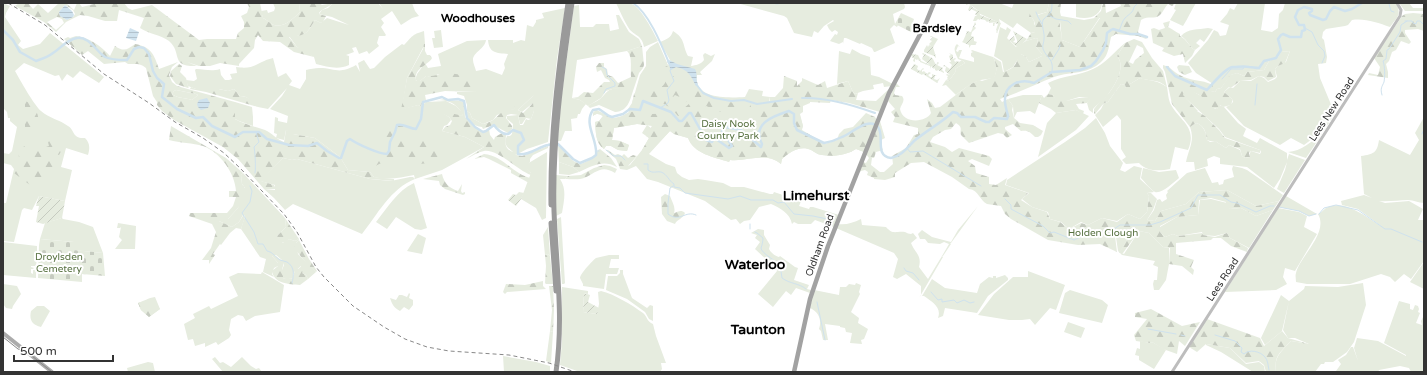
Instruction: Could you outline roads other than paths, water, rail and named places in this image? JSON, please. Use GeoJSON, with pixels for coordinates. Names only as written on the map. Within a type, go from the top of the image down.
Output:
{"type":"FeatureCollection","features":[{"type":"Feature","properties":{"kind":"highway"},"geometry":{"type":"LineString","coordinates":[[553,372],[556,331],[556,297],[551,212],[553,149],[560,63],[568,3]]}},
{"type":"Feature","properties":{"kind":"highway"},"geometry":{"type":"LineString","coordinates":[[554,139],[572,3]]}},
{"type":"Feature","properties":{"kind":"highway","name":"Oldham Road"},"geometry":{"type":"LineString","coordinates":[[794,372],[811,294],[832,233],[893,86],[925,25],[934,3]]}},
{"type":"Feature","properties":{"kind":"highway"},"geometry":{"type":"LineString","coordinates":[[553,149],[554,212],[560,297],[560,331],[556,372]]}},
{"type":"Feature","properties":{"kind":"main road","name":"Lees New Road"},"geometry":{"type":"LineString","coordinates":[[1285,195],[1390,31],[1401,12],[1401,8],[1397,3]]}},
{"type":"Feature","properties":{"kind":"main road","name":"Lees Road"},"geometry":{"type":"LineString","coordinates":[[1172,372],[1285,195]]}},
{"type":"Feature","properties":{"kind":"main road"},"geometry":{"type":"LineString","coordinates":[[3,333],[52,372]]}},
{"type":"Feature","properties":{"kind":"water"},"geometry":{"type":"Polygon","coordinates":[[[65,5],[74,15],[67,20],[60,16],[59,12],[65,5]]]}},
{"type":"Feature","properties":{"kind":"water"},"geometry":{"type":"Polygon","coordinates":[[[130,28],[139,32],[136,41],[126,38],[130,28]]]}},
{"type":"Feature","properties":{"kind":"water"},"geometry":{"type":"Polygon","coordinates":[[[669,60],[695,69],[698,84],[696,86],[691,76],[683,69],[676,67],[671,70],[667,61],[669,60]]]}},
{"type":"Feature","properties":{"kind":"water"},"geometry":{"type":"Polygon","coordinates":[[[207,98],[210,103],[208,108],[201,110],[197,104],[199,100],[207,98]]]}},
{"type":"Feature","properties":{"kind":"waterway"},"geometry":{"type":"LineString","coordinates":[[633,3],[650,22],[669,63]]}},
{"type":"Feature","properties":{"kind":"waterway"},"geometry":{"type":"LineString","coordinates":[[772,3],[782,3]]}},
{"type":"Feature","properties":{"kind":"waterway"},"geometry":{"type":"LineString","coordinates":[[1052,3],[1051,12],[1043,20],[1042,25],[1044,37],[1043,49],[1051,61],[1052,72]]}},
{"type":"Feature","properties":{"kind":"waterway"},"geometry":{"type":"LineString","coordinates":[[1119,31],[1124,19],[1132,12],[1138,3]]}},
{"type":"Feature","properties":{"kind":"waterway"},"geometry":{"type":"LineString","coordinates":[[1167,67],[1175,76],[1207,90],[1230,68],[1259,68],[1264,61],[1276,58],[1281,50],[1278,39],[1281,35],[1301,37],[1302,31],[1305,30],[1304,25],[1299,25],[1295,17],[1298,10],[1304,7],[1312,9],[1309,13],[1310,15],[1323,20],[1326,19],[1334,7],[1345,11],[1362,3]]}},
{"type":"Feature","properties":{"kind":"waterway"},"geometry":{"type":"LineString","coordinates":[[1391,3],[1389,4],[1391,11],[1394,12]]}},
{"type":"Feature","properties":{"kind":"waterway"},"geometry":{"type":"LineString","coordinates":[[1036,12],[1042,24]]}},
{"type":"Feature","properties":{"kind":"waterway"},"geometry":{"type":"LineString","coordinates":[[1050,16],[1056,19],[1068,21],[1071,24]]}},
{"type":"Feature","properties":{"kind":"waterway"},"geometry":{"type":"LineString","coordinates":[[1405,21],[1412,21],[1416,24],[1417,21],[1420,21],[1424,25]]}},
{"type":"Feature","properties":{"kind":"waterway"},"geometry":{"type":"LineString","coordinates":[[1382,95],[1381,89],[1385,74],[1383,61],[1386,59],[1387,50],[1400,32],[1401,25],[1407,21]]}},
{"type":"Feature","properties":{"kind":"waterway"},"geometry":{"type":"LineString","coordinates":[[1305,28],[1312,32],[1318,45],[1324,51],[1325,56],[1322,63]]}},
{"type":"Feature","properties":{"kind":"waterway"},"geometry":{"type":"LineString","coordinates":[[3,30],[13,40],[20,52],[36,61],[49,56],[67,42],[77,38],[85,39],[105,57],[113,59],[127,60],[134,49],[139,47],[144,48],[149,54],[153,71],[157,78],[164,84],[162,97],[177,109],[196,118],[203,117],[212,126],[235,137],[243,132],[259,132],[267,139],[289,145],[308,146],[317,143],[339,158],[341,158],[347,141],[350,139],[368,148],[387,154],[397,125],[416,129],[421,119],[423,102],[442,97],[448,100],[458,99],[464,101],[467,118],[475,127],[483,132],[494,125],[506,134],[513,130],[521,133],[524,140],[518,146],[518,154],[526,154],[550,144],[558,144],[573,159],[580,163],[596,155],[595,144],[590,126],[590,115],[593,110],[599,109],[612,117],[623,114],[630,109],[640,110],[643,101],[671,112],[679,121],[682,121],[689,113],[691,113],[706,140],[712,142],[716,139],[729,148],[732,146],[722,131],[725,127],[741,130],[761,147],[762,144],[759,137],[761,126],[776,115],[789,111],[794,114],[794,123],[797,130],[824,143],[840,138],[865,125],[874,124],[880,131],[881,150],[883,154],[891,158],[901,154],[914,141],[953,112],[957,113],[961,117],[975,117],[986,122],[989,122],[994,118],[1007,119],[1008,116],[1005,95],[1010,87],[1024,81],[1034,83],[1052,72],[1080,70],[1091,66],[1103,50],[1106,43],[1107,33],[1113,29],[1147,37]]}},
{"type":"Feature","properties":{"kind":"waterway"},"geometry":{"type":"LineString","coordinates":[[1052,60],[1060,45]]}},
{"type":"Feature","properties":{"kind":"waterway"},"geometry":{"type":"LineString","coordinates":[[602,67],[606,69],[607,75],[615,83],[615,86],[606,89],[604,93]]}},
{"type":"Feature","properties":{"kind":"waterway"},"geometry":{"type":"LineString","coordinates":[[1222,79],[1231,69],[1243,69],[1244,67]]}},
{"type":"Feature","properties":{"kind":"waterway"},"geometry":{"type":"LineString","coordinates":[[660,108],[668,103],[669,100],[667,90],[674,81],[670,71],[671,68]]}},
{"type":"Feature","properties":{"kind":"waterway"},"geometry":{"type":"LineString","coordinates":[[696,84],[703,93],[714,98],[731,101],[744,100],[757,104],[792,99]]}},
{"type":"Feature","properties":{"kind":"waterway"},"geometry":{"type":"LineString","coordinates":[[1255,105],[1257,84]]}},
{"type":"Feature","properties":{"kind":"waterway"},"geometry":{"type":"LineString","coordinates":[[802,98],[830,100],[849,104],[875,113]]}},
{"type":"Feature","properties":{"kind":"waterway"},"geometry":{"type":"LineString","coordinates":[[1422,134],[1424,129]]}},
{"type":"Feature","properties":{"kind":"waterway"},"geometry":{"type":"LineString","coordinates":[[255,173],[254,147],[259,142],[256,132]]}},
{"type":"Feature","properties":{"kind":"waterway"},"geometry":{"type":"LineString","coordinates":[[907,148],[910,152],[923,151],[981,186]]}},
{"type":"Feature","properties":{"kind":"waterway"},"geometry":{"type":"LineString","coordinates":[[606,150],[614,156],[621,156],[625,160]]}},
{"type":"Feature","properties":{"kind":"waterway"},"geometry":{"type":"LineString","coordinates":[[644,164],[648,164],[648,170],[650,171],[663,173],[674,184],[674,187],[680,188],[685,193],[728,199],[740,196],[751,200],[773,200],[778,203],[784,202],[794,214],[832,220]]}},
{"type":"Feature","properties":{"kind":"waterway"},"geometry":{"type":"LineString","coordinates":[[250,186],[252,191],[250,202],[242,213],[254,232],[258,244],[263,244],[267,251],[271,252],[280,260],[290,264],[293,269],[292,283]]}},
{"type":"Feature","properties":{"kind":"waterway"},"geometry":{"type":"LineString","coordinates":[[673,186],[670,188],[668,214],[676,217],[689,214],[696,215]]}},
{"type":"Feature","properties":{"kind":"waterway"},"geometry":{"type":"LineString","coordinates":[[1005,199],[1011,205],[1011,209],[1043,226],[1050,233],[1054,232],[1074,240],[1089,233],[1111,231],[1120,225],[1150,225],[1160,222],[1191,208],[1198,195],[1220,195],[1231,202],[1237,203],[1256,212],[1270,206],[1274,206]]}},
{"type":"Feature","properties":{"kind":"waterway"},"geometry":{"type":"LineString","coordinates":[[1319,214],[1324,208],[1336,205],[1358,210],[1385,229],[1391,229],[1422,242]]}},
{"type":"Feature","properties":{"kind":"waterway"},"geometry":{"type":"LineString","coordinates":[[1279,207],[1299,211],[1309,216],[1316,214]]}},
{"type":"Feature","properties":{"kind":"waterway"},"geometry":{"type":"LineString","coordinates":[[750,224],[750,229]]}},
{"type":"Feature","properties":{"kind":"waterway"},"geometry":{"type":"LineString","coordinates":[[755,232],[763,238],[762,250],[766,255],[780,265],[782,278],[806,289]]}},
{"type":"Feature","properties":{"kind":"waterway"},"geometry":{"type":"LineString","coordinates":[[904,268],[906,271],[913,273],[919,280]]}},
{"type":"Feature","properties":{"kind":"waterway"},"geometry":{"type":"LineString","coordinates":[[931,292],[938,300],[942,299],[942,302],[954,300],[957,303],[964,300],[970,303],[974,302]]}},
{"type":"Feature","properties":{"kind":"waterway"},"geometry":{"type":"LineString","coordinates":[[817,302],[825,340]]}},
{"type":"Feature","properties":{"kind":"waterway"},"geometry":{"type":"LineString","coordinates":[[1148,329],[1176,334]]}},
{"type":"Feature","properties":{"kind":"waterway"},"geometry":{"type":"LineString","coordinates":[[1181,335],[1185,336]]}},
{"type":"Feature","properties":{"kind":"waterway"},"geometry":{"type":"LineString","coordinates":[[1215,335],[1235,341],[1242,348],[1241,352],[1244,354],[1252,351],[1263,355],[1267,360],[1269,370]]}},
{"type":"Feature","properties":{"kind":"tram line"},"geometry":{"type":"LineString","coordinates":[[3,337],[18,349],[27,352],[52,372]]}},
{"type":"Feature","properties":{"kind":"railway"},"geometry":{"type":"LineString","coordinates":[[8,3],[45,25],[104,74],[224,153],[284,214],[297,232],[316,267],[324,277],[353,306],[384,327],[405,339],[427,347],[449,351],[509,355],[549,363],[575,372]]}},
{"type":"Feature","properties":{"kind":"district","name":"Woodhouses"},"geometry":{"type":"Point","coordinates":[478,18]}},
{"type":"Feature","properties":{"kind":"district","name":"Bardsley"},"geometry":{"type":"Point","coordinates":[937,28]}},
{"type":"Feature","properties":{"kind":"district","name":"Limehurst"},"geometry":{"type":"Point","coordinates":[816,195]}},
{"type":"Feature","properties":{"kind":"district","name":"Waterloo"},"geometry":{"type":"Point","coordinates":[755,264]}},
{"type":"Feature","properties":{"kind":"district","name":"Taunton"},"geometry":{"type":"Point","coordinates":[758,329]}},
{"type":"Feature","properties":{"kind":"park label","name":"Daisy Nook Country Park"},"geometry":{"type":"Point","coordinates":[728,128]}},
{"type":"Feature","properties":{"kind":"park label","name":"Holden Clough"},"geometry":{"type":"Point","coordinates":[1103,232]}},
{"type":"Feature","properties":{"kind":"park label","name":"Droylsden Cemetery"},"geometry":{"type":"Point","coordinates":[59,262]}}]}
